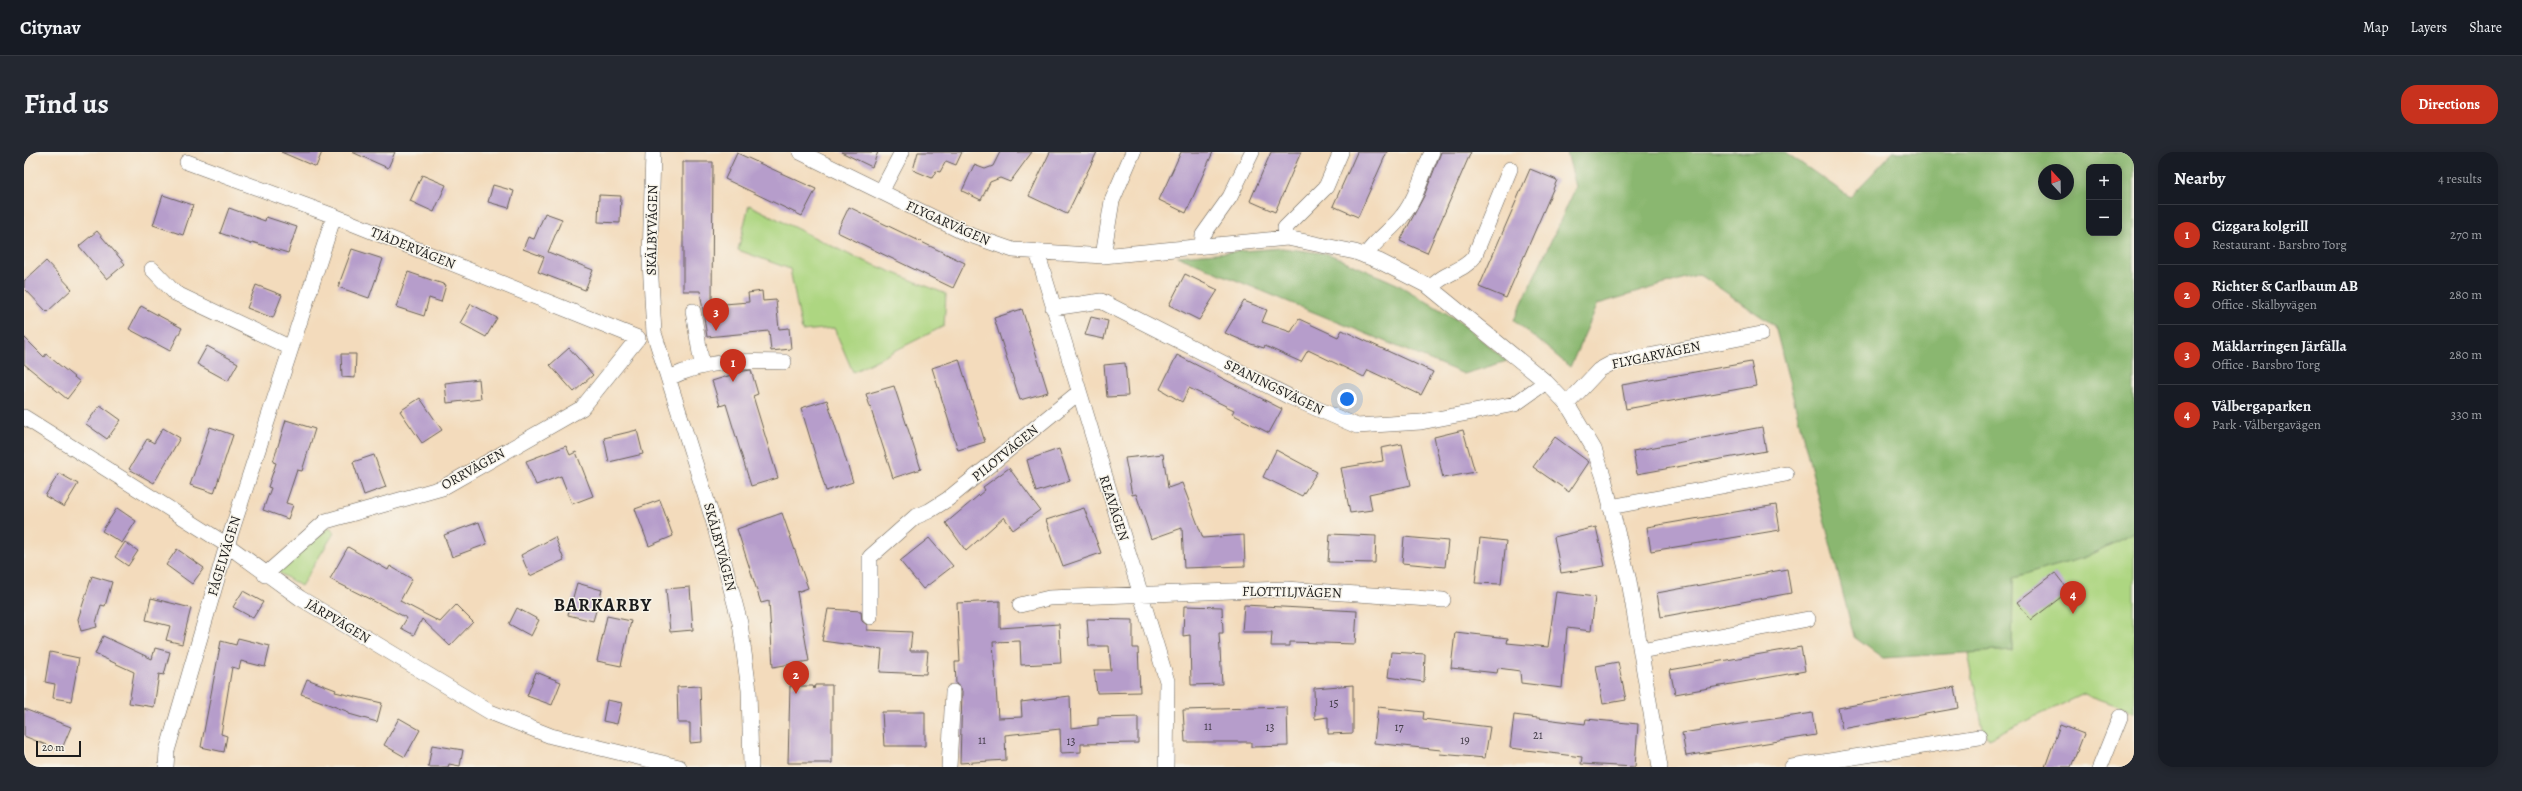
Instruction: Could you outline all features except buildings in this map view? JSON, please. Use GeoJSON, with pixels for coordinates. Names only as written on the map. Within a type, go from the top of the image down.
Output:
{"type":"FeatureCollection","features":[{"type":"Feature","properties":{"kind":"street","name":"SKÄLBYVÄGEN"},"geometry":{"type":"LineString","coordinates":[[653,152],[650,261],[654,333],[713,520],[740,623],[749,690],[751,767]]}},
{"type":"Feature","properties":{"kind":"street","name":"FLYGARVÄGEN"},"geometry":{"type":"LineString","coordinates":[[800,152],[967,234],[1013,250],[1103,256],[1287,238],[1365,256],[1431,288],[1546,382],[1567,404],[1594,449],[1629,582],[1660,767]]}},
{"type":"Feature","properties":{"kind":"street"},"geometry":{"type":"LineString","coordinates":[[881,192],[902,152]]}},
{"type":"Feature","properties":{"kind":"street"},"geometry":{"type":"LineString","coordinates":[[1103,256],[1112,201],[1133,152]]}},
{"type":"Feature","properties":{"kind":"street"},"geometry":{"type":"LineString","coordinates":[[1202,246],[1203,235],[1230,197],[1252,152]]}},
{"type":"Feature","properties":{"kind":"street"},"geometry":{"type":"LineString","coordinates":[[1287,238],[1285,228],[1326,186],[1341,152]]}},
{"type":"Feature","properties":{"kind":"street"},"geometry":{"type":"LineString","coordinates":[[1365,256],[1374,243],[1403,215],[1411,202],[1432,152]]}},
{"type":"Feature","properties":{"kind":"street","name":"TJÄDERVÄGEN"},"geometry":{"type":"LineString","coordinates":[[186,162],[334,216],[638,338]]}},
{"type":"Feature","properties":{"kind":"street"},"geometry":{"type":"LineString","coordinates":[[1431,288],[1437,280],[1467,265],[1474,257],[1510,169]]}},
{"type":"Feature","properties":{"kind":"street","name":"FÅGELVÄGEN"},"geometry":{"type":"LineString","coordinates":[[166,767],[167,751],[227,544],[334,216]]}},
{"type":"Feature","properties":{"kind":"street","name":"REAVÄGEN"},"geometry":{"type":"LineString","coordinates":[[1037,252],[1078,393],[1142,594],[1167,681],[1166,767]]}},
{"type":"Feature","properties":{"kind":"street"},"geometry":{"type":"LineString","coordinates":[[152,269],[175,293],[291,348]]}},
{"type":"Feature","properties":{"kind":"street","name":"SPANINGSVÄGEN"},"geometry":{"type":"LineString","coordinates":[[1053,308],[1101,301],[1290,397],[1357,426],[1421,422],[1515,404],[1546,382]]}},
{"type":"Feature","properties":{"kind":"street"},"geometry":{"type":"LineString","coordinates":[[693,311],[702,365]]}},
{"type":"Feature","properties":{"kind":"street"},"geometry":{"type":"LineString","coordinates":[[638,338],[654,333]]}},
{"type":"Feature","properties":{"kind":"street","name":"FLYGARVÄGEN"},"geometry":{"type":"LineString","coordinates":[[1567,404],[1599,370],[1612,363],[1761,334]]}},
{"type":"Feature","properties":{"kind":"street","name":"ORRVÄGEN"},"geometry":{"type":"LineString","coordinates":[[265,575],[326,521],[442,488],[582,408],[638,338]]}},
{"type":"Feature","properties":{"kind":"street"},"geometry":{"type":"LineString","coordinates":[[669,378],[702,365],[723,361],[784,362]]}},
{"type":"Feature","properties":{"kind":"street","name":"PILOTVÄGEN"},"geometry":{"type":"LineString","coordinates":[[870,617],[870,557],[915,517],[929,511],[1004,455],[1078,393]]}},
{"type":"Feature","properties":{"kind":"street","name":"JÄRPVÄGEN"},"geometry":{"type":"LineString","coordinates":[[24,417],[227,544],[265,575],[300,598],[490,712],[551,736],[679,767]]}},
{"type":"Feature","properties":{"kind":"street"},"geometry":{"type":"LineString","coordinates":[[1610,507],[1786,474]]}},
{"type":"Feature","properties":{"kind":"street","name":"FLOTTILJVÄGEN"},"geometry":{"type":"LineString","coordinates":[[1020,605],[1049,598],[1286,589],[1442,600]]}},
{"type":"Feature","properties":{"kind":"street"},"geometry":{"type":"LineString","coordinates":[[1641,651],[1808,619]]}},
{"type":"Feature","properties":{"kind":"street"},"geometry":{"type":"LineString","coordinates":[[949,767],[953,692]]}},
{"type":"Feature","properties":{"kind":"street"},"geometry":{"type":"LineString","coordinates":[[2100,767],[2120,717]]}},
{"type":"Feature","properties":{"kind":"street"},"geometry":{"type":"LineString","coordinates":[[1792,767],[1978,737]]}},
{"type":"Feature","properties":{"kind":"green space"},"geometry":{"type":"Polygon","coordinates":[[[1567,152],[1785,152],[1850,197],[1893,152],[2134,152],[2134,533],[2083,558],[2013,578],[2012,650],[1883,658],[1854,637],[1775,326],[1699,274],[1598,304],[1570,367],[1514,320],[1576,187],[1567,152]]]}},
{"type":"Feature","properties":{"kind":"green space"},"geometry":{"type":"Polygon","coordinates":[[[749,205],[850,255],[946,294],[944,326],[853,372],[834,328],[802,331],[790,269],[738,250],[749,205]]]}},
{"type":"Feature","properties":{"kind":"green space"},"geometry":{"type":"Polygon","coordinates":[[[1282,248],[1329,254],[1397,284],[1456,319],[1507,361],[1464,374],[1177,256],[1282,248]]]}},
{"type":"Feature","properties":{"kind":"green space"},"geometry":{"type":"Polygon","coordinates":[[[330,527],[334,533],[301,586],[276,571],[330,527]]]}},
{"type":"Feature","properties":{"kind":"green space"},"geometry":{"type":"Polygon","coordinates":[[[2134,533],[2134,712],[2084,694],[1988,739],[1983,729],[1968,653],[2012,650],[2013,578],[2083,558],[2134,533]]]}},
{"type":"Feature","properties":{"kind":"place","name":"Mäklarringen Järfälla"},"geometry":{"type":"Point","coordinates":[716,331]}},
{"type":"Feature","properties":{"kind":"place","name":"Cizgara kolgrill"},"geometry":{"type":"Point","coordinates":[733,382]}},
{"type":"Feature","properties":{"kind":"place","name":"Vålbergaparken"},"geometry":{"type":"Point","coordinates":[2073,614]}},
{"type":"Feature","properties":{"kind":"place","name":"Richter & Carlbaum AB"},"geometry":{"type":"Point","coordinates":[796,694]}},
{"type":"Feature","properties":{"kind":"district","name":"BARKARBY"},"geometry":{"type":"Point","coordinates":[603,605]}}]}
